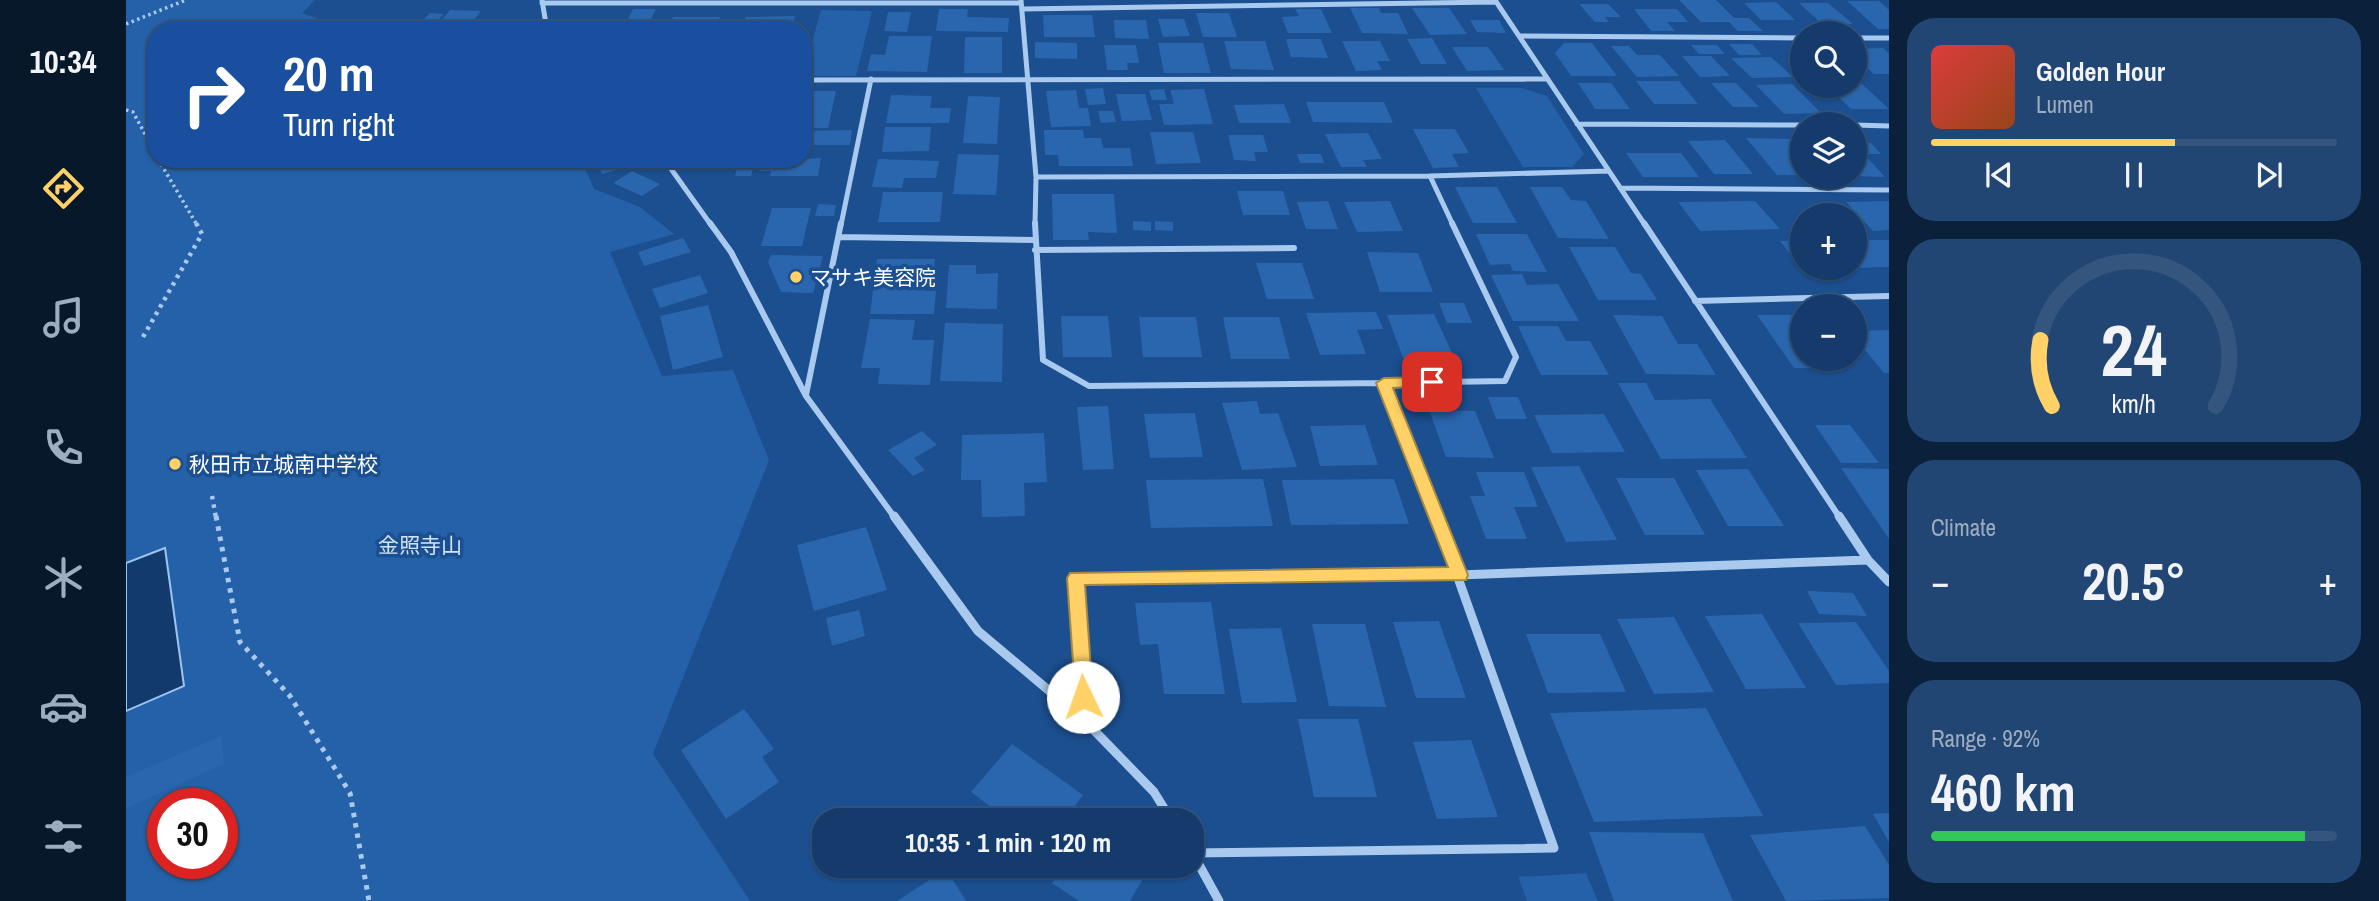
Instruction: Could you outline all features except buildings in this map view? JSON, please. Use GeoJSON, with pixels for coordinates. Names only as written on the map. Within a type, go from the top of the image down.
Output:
{"type":"FeatureCollection","features":[{"type":"Feature","properties":{"kind":"street"},"geometry":{"type":"LineString","coordinates":[[545,21],[542,2],[1021,4],[1496,1],[1868,560],[1889,582]]}},
{"type":"Feature","properties":{"kind":"street"},"geometry":{"type":"LineString","coordinates":[[1021,4],[1036,177],[1035,250],[1043,360],[1089,386],[1505,381],[1516,357],[1430,176]]}},
{"type":"Feature","properties":{"kind":"street"},"geometry":{"type":"LineString","coordinates":[[1519,36],[1790,38]]}},
{"type":"Feature","properties":{"kind":"street"},"geometry":{"type":"LineString","coordinates":[[1867,38],[1889,38]]}},
{"type":"Feature","properties":{"kind":"street"},"geometry":{"type":"LineString","coordinates":[[806,396],[871,79]]}},
{"type":"Feature","properties":{"kind":"street"},"geometry":{"type":"LineString","coordinates":[[812,80],[1548,79]]}},
{"type":"Feature","properties":{"kind":"street"},"geometry":{"type":"LineString","coordinates":[[1577,124],[1790,125]]}},
{"type":"Feature","properties":{"kind":"street"},"geometry":{"type":"LineString","coordinates":[[1867,125],[1889,126]]}},
{"type":"Feature","properties":{"kind":"street"},"geometry":{"type":"LineString","coordinates":[[670,168],[731,252],[806,396],[978,631],[1084,721],[1154,792],[1164,808]]}},
{"type":"Feature","properties":{"kind":"street"},"geometry":{"type":"LineString","coordinates":[[1036,177],[1430,176],[1609,171]]}},
{"type":"Feature","properties":{"kind":"street"},"geometry":{"type":"LineString","coordinates":[[1620,188],[1889,190]]}},
{"type":"Feature","properties":{"kind":"street"},"geometry":{"type":"LineString","coordinates":[[839,237],[1035,240]]}},
{"type":"Feature","properties":{"kind":"street"},"geometry":{"type":"LineString","coordinates":[[1035,250],[1294,248]]}},
{"type":"Feature","properties":{"kind":"street"},"geometry":{"type":"LineString","coordinates":[[1695,301],[1889,296]]}},
{"type":"Feature","properties":{"kind":"street"},"geometry":{"type":"LineString","coordinates":[[1204,853],[1554,848],[1459,575],[1384,383]]}},
{"type":"Feature","properties":{"kind":"street"},"geometry":{"type":"LineString","coordinates":[[1084,721],[1076,578],[1459,575],[1868,560]]}},
{"type":"Feature","properties":{"kind":"street"},"geometry":{"type":"LineString","coordinates":[[1204,874],[1219,901]]}},
{"type":"Feature","properties":{"kind":"path"},"geometry":{"type":"LineString","coordinates":[[126,24],[186,0]]}},
{"type":"Feature","properties":{"kind":"path"},"geometry":{"type":"LineString","coordinates":[[126,110],[133,112],[147,138]]}},
{"type":"Feature","properties":{"kind":"path"},"geometry":{"type":"LineString","coordinates":[[143,337],[202,234],[164,168]]}},
{"type":"Feature","properties":{"kind":"path"},"geometry":{"type":"LineString","coordinates":[[212,496],[240,642],[290,696],[350,793],[369,901]]}},
{"type":"Feature","properties":{"kind":"green space","name":"金照寺山"},"geometry":{"type":"Polygon","coordinates":[[[126,0],[315,0],[302,13],[324,21],[147,21],[147,168],[585,168],[594,189],[640,207],[674,234],[610,252],[662,376],[733,370],[769,460],[653,754],[750,901],[126,901],[126,0]]]}},
{"type":"Feature","properties":{"kind":"green space"},"geometry":{"type":"Polygon","coordinates":[[[821,10],[872,11],[856,76],[812,76],[812,43],[821,10]]]}},
{"type":"Feature","properties":{"kind":"green space"},"geometry":{"type":"Polygon","coordinates":[[[1476,88],[1522,88],[1547,96],[1584,154],[1572,167],[1523,167],[1476,88]]]}},
{"type":"Feature","properties":{"kind":"green space"},"geometry":{"type":"Polygon","coordinates":[[[1586,873],[1598,901],[1527,901],[1518,877],[1586,873]]]}},
{"type":"Feature","properties":{"kind":"shaded area"},"geometry":{"type":"Polygon","coordinates":[[[165,548],[184,686],[126,711],[126,563],[165,548]]]}},
{"type":"Feature","properties":{"kind":"place","name":"マサキ美容院"},"geometry":{"type":"Point","coordinates":[796,277]}},
{"type":"Feature","properties":{"kind":"place","name":"秋田市立城南中学校"},"geometry":{"type":"Point","coordinates":[175,464]}},
{"type":"Feature","properties":{"kind":"route"},"geometry":{"type":"LineString","coordinates":[[1083,697],[1076,578],[1459,575],[1384,383],[1432,382]]}}]}
